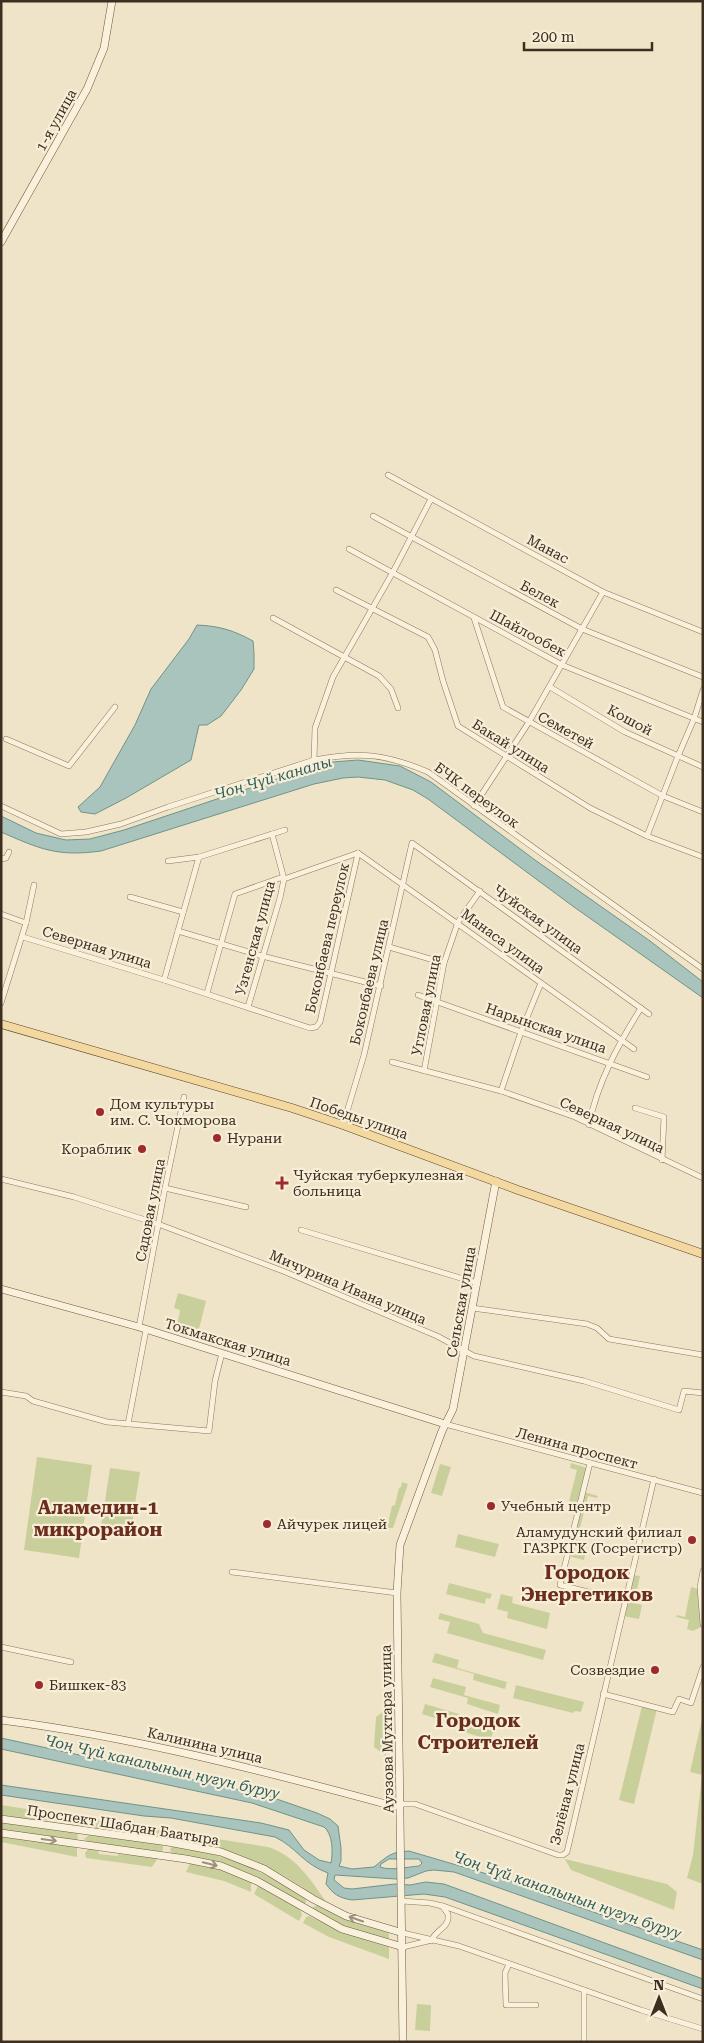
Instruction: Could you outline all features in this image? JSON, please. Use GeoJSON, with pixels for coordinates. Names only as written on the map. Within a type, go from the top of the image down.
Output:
{"type":"FeatureCollection","features":[{"type":"Feature","properties":{"kind":"main road","name":"1-я улица"},"geometry":{"type":"LineString","coordinates":[[1,242],[88,89],[104,48],[112,1]]}},
{"type":"Feature","properties":{"kind":"main road","name":"Победы улица"},"geometry":{"type":"LineString","coordinates":[[1,1024],[343,1124],[496,1182],[703,1254]]}},
{"type":"Feature","properties":{"kind":"main road","name":"Сельская улица"},"geometry":{"type":"LineString","coordinates":[[445,1424],[453,1409],[496,1182]]}},
{"type":"Feature","properties":{"kind":"main road","name":"Токмакская улица"},"geometry":{"type":"LineString","coordinates":[[1,1289],[143,1328],[445,1424]]}},
{"type":"Feature","properties":{"kind":"main road","name":"Ауэзова Мухтара улица"},"geometry":{"type":"LineString","coordinates":[[403,2042],[402,1848],[397,1593],[400,1545],[445,1424]]}},
{"type":"Feature","properties":{"kind":"main road","name":"Калинина улица"},"geometry":{"type":"LineString","coordinates":[[1,1720],[64,1728],[131,1740],[301,1781],[393,1806],[401,1804]]}},
{"type":"Feature","properties":{"kind":"main road","name":"Проспект Шабдан Баатыра"},"geometry":{"type":"LineString","coordinates":[[1,1818],[207,1848],[251,1863],[313,1899],[352,1918],[403,1933]]}},
{"type":"Feature","properties":{"kind":"main road"},"geometry":{"type":"LineString","coordinates":[[80,1844],[82,1831]]}},
{"type":"Feature","properties":{"kind":"main road","name":"Проспект Шабдан Баатыра"},"geometry":{"type":"LineString","coordinates":[[1,1833],[163,1855],[207,1863],[234,1871],[264,1884],[342,1929],[403,1947]]}},
{"type":"Feature","properties":{"kind":"main road"},"geometry":{"type":"LineString","coordinates":[[163,1855],[168,1842]]}},
{"type":"Feature","properties":{"kind":"main road"},"geometry":{"type":"LineString","coordinates":[[307,1910],[313,1899]]}},
{"type":"Feature","properties":{"kind":"street","name":"Манас"},"geometry":{"type":"LineString","coordinates":[[388,475],[603,592],[703,632]]}},
{"type":"Feature","properties":{"kind":"street"},"geometry":{"type":"LineString","coordinates":[[314,760],[315,728],[333,677],[393,572],[431,499]]}},
{"type":"Feature","properties":{"kind":"street","name":"Белек"},"geometry":{"type":"LineString","coordinates":[[373,516],[582,629],[703,677]]}},
{"type":"Feature","properties":{"kind":"street","name":"Шайлообек"},"geometry":{"type":"LineString","coordinates":[[349,549],[562,665],[703,722]]}},
{"type":"Feature","properties":{"kind":"street","name":"Бакай улица"},"geometry":{"type":"LineString","coordinates":[[336,590],[428,637],[435,650],[458,726],[590,808],[647,836],[703,857]]}},
{"type":"Feature","properties":{"kind":"street"},"geometry":{"type":"LineString","coordinates":[[474,806],[508,757],[603,592]]}},
{"type":"Feature","properties":{"kind":"street","name":"Семетей"},"geometry":{"type":"LineString","coordinates":[[474,617],[503,707],[663,796],[703,812]]}},
{"type":"Feature","properties":{"kind":"street"},"geometry":{"type":"LineString","coordinates":[[273,618],[380,676],[392,689],[398,708]]}},
{"type":"Feature","properties":{"kind":"street","name":"Кошой"},"geometry":{"type":"LineString","coordinates":[[550,687],[625,732],[703,767]]}},
{"type":"Feature","properties":{"kind":"street"},"geometry":{"type":"LineString","coordinates":[[647,836],[694,719],[703,690]]}},
{"type":"Feature","properties":{"kind":"street"},"geometry":{"type":"LineString","coordinates":[[6,739],[70,766],[115,707]]}},
{"type":"Feature","properties":{"kind":"street","name":"БЧК переулок"},"geometry":{"type":"LineString","coordinates":[[1,806],[61,834],[86,832],[121,824],[314,760],[366,754],[404,762],[428,772],[703,969]]}},
{"type":"Feature","properties":{"kind":"street"},"geometry":{"type":"LineString","coordinates":[[168,861],[199,857],[285,830]]}},
{"type":"Feature","properties":{"kind":"street"},"geometry":{"type":"LineString","coordinates":[[272,834],[282,878]]}},
{"type":"Feature","properties":{"kind":"street","name":"Боконбаева улица"},"geometry":{"type":"LineString","coordinates":[[343,1124],[364,1055],[381,986],[412,843]]}},
{"type":"Feature","properties":{"kind":"street","name":"Чуйская улица"},"geometry":{"type":"LineString","coordinates":[[412,843],[650,1014]]}},
{"type":"Feature","properties":{"kind":"street"},"geometry":{"type":"LineString","coordinates":[[1,859],[6,858],[9,852]]}},
{"type":"Feature","properties":{"kind":"street"},"geometry":{"type":"LineString","coordinates":[[207,993],[235,894],[358,853]]}},
{"type":"Feature","properties":{"kind":"street","name":"Манаса улица"},"geometry":{"type":"LineString","coordinates":[[358,853],[458,922],[634,1049]]}},
{"type":"Feature","properties":{"kind":"street","name":"Боконбаева переулок"},"geometry":{"type":"LineString","coordinates":[[316,1027],[320,1022],[332,974],[358,853]]}},
{"type":"Feature","properties":{"kind":"street"},"geometry":{"type":"LineString","coordinates":[[164,980],[199,857]]}},
{"type":"Feature","properties":{"kind":"street","name":"Узгенская улица"},"geometry":{"type":"LineString","coordinates":[[248,1007],[280,898],[282,878]]}},
{"type":"Feature","properties":{"kind":"street"},"geometry":{"type":"LineString","coordinates":[[1,1003],[26,923],[34,885]]}},
{"type":"Feature","properties":{"kind":"street","name":"Угловая улица"},"geometry":{"type":"LineString","coordinates":[[424,1071],[444,963],[458,922],[480,891]]}},
{"type":"Feature","properties":{"kind":"street"},"geometry":{"type":"LineString","coordinates":[[130,897],[183,912]]}},
{"type":"Feature","properties":{"kind":"street","name":"Северная улица"},"geometry":{"type":"LineString","coordinates":[[1,914],[26,923]]}},
{"type":"Feature","properties":{"kind":"street"},"geometry":{"type":"LineString","coordinates":[[178,931],[262,956],[381,986]]}},
{"type":"Feature","properties":{"kind":"street","name":"Северная улица"},"geometry":{"type":"LineString","coordinates":[[22,936],[207,993],[310,1028],[316,1027]]}},
{"type":"Feature","properties":{"kind":"street"},"geometry":{"type":"LineString","coordinates":[[389,947],[444,963]]}},
{"type":"Feature","properties":{"kind":"street"},"geometry":{"type":"LineString","coordinates":[[501,1091],[521,1032],[542,982]]}},
{"type":"Feature","properties":{"kind":"street","name":"Нарынская улица"},"geometry":{"type":"LineString","coordinates":[[418,995],[647,1077]]}},
{"type":"Feature","properties":{"kind":"street"},"geometry":{"type":"LineString","coordinates":[[589,1125],[592,1111],[621,1040],[641,1008]]}},
{"type":"Feature","properties":{"kind":"street","name":"Северная улица"},"geometry":{"type":"LineString","coordinates":[[392,1062],[501,1091],[575,1117],[703,1178]]}},
{"type":"Feature","properties":{"kind":"street","name":"Садовая улица"},"geometry":{"type":"LineString","coordinates":[[128,1424],[158,1224],[184,1098]]}},
{"type":"Feature","properties":{"kind":"street"},"geometry":{"type":"LineString","coordinates":[[635,1108],[664,1117],[662,1160]]}},
{"type":"Feature","properties":{"kind":"street","name":"Мичурина Ивана улица"},"geometry":{"type":"LineString","coordinates":[[1,1178],[74,1197],[158,1224],[283,1271],[436,1336],[478,1358],[584,1381],[679,1410],[684,1391],[703,1393]]}},
{"type":"Feature","properties":{"kind":"street"},"geometry":{"type":"LineString","coordinates":[[165,1188],[246,1207]]}},
{"type":"Feature","properties":{"kind":"street"},"geometry":{"type":"LineString","coordinates":[[302,1230],[477,1283]]}},
{"type":"Feature","properties":{"kind":"street"},"geometry":{"type":"LineString","coordinates":[[472,1308],[587,1324],[597,1328],[609,1339],[703,1355]]}},
{"type":"Feature","properties":{"kind":"street"},"geometry":{"type":"LineString","coordinates":[[1,1392],[26,1396],[33,1401],[107,1422],[209,1431],[215,1381],[222,1353]]}},
{"type":"Feature","properties":{"kind":"street","name":"Ленина проспект"},"geometry":{"type":"LineString","coordinates":[[445,1424],[703,1493]]}},
{"type":"Feature","properties":{"kind":"street"},"geometry":{"type":"LineString","coordinates":[[590,1463],[560,1585],[625,1601]]}},
{"type":"Feature","properties":{"kind":"street","name":"Зелёная улица"},"geometry":{"type":"LineString","coordinates":[[401,1804],[415,1804],[563,1855],[567,1852],[654,1479]]}},
{"type":"Feature","properties":{"kind":"street"},"geometry":{"type":"LineString","coordinates":[[703,1571],[700,1586],[703,1624]]}},
{"type":"Feature","properties":{"kind":"street"},"geometry":{"type":"LineString","coordinates":[[232,1572],[397,1593]]}},
{"type":"Feature","properties":{"kind":"street"},"geometry":{"type":"LineString","coordinates":[[1,1647],[70,1662]]}},
{"type":"Feature","properties":{"kind":"street"},"geometry":{"type":"LineString","coordinates":[[603,1694],[673,1712],[679,1699],[691,1703],[703,1667]]}},
{"type":"Feature","properties":{"kind":"street"},"geometry":{"type":"LineString","coordinates":[[402,1900],[442,1906],[703,1999]]}},
{"type":"Feature","properties":{"kind":"street"},"geometry":{"type":"LineString","coordinates":[[431,1941],[434,1934],[443,1928],[448,1921],[448,1914],[442,1906]]}},
{"type":"Feature","properties":{"kind":"street"},"geometry":{"type":"LineString","coordinates":[[403,1933],[459,1946],[703,2029]]}},
{"type":"Feature","properties":{"kind":"street"},"geometry":{"type":"LineString","coordinates":[[403,1947],[431,1941]]}},
{"type":"Feature","properties":{"kind":"street"},"geometry":{"type":"LineString","coordinates":[[509,1964],[506,1973],[506,2005],[536,2005]]}},
{"type":"Feature","properties":{"kind":"street"},"geometry":{"type":"LineString","coordinates":[[584,1990],[584,2042]]}},
{"type":"Feature","properties":{"kind":"green space"},"geometry":{"type":"Polygon","coordinates":[[[178,1293],[206,1301],[198,1333],[177,1327],[180,1310],[174,1308],[178,1293]]]}},
{"type":"Feature","properties":{"kind":"green space"},"geometry":{"type":"Polygon","coordinates":[[[37,1457],[92,1465],[79,1558],[24,1550],[37,1457]]]}},
{"type":"Feature","properties":{"kind":"green space"},"geometry":{"type":"Polygon","coordinates":[[[571,1463],[587,1468],[578,1504],[569,1501],[577,1470],[570,1468],[571,1463]]]}},
{"type":"Feature","properties":{"kind":"green space"},"geometry":{"type":"Polygon","coordinates":[[[440,1464],[451,1467],[442,1496],[431,1493],[440,1464]]]}},
{"type":"Feature","properties":{"kind":"green space"},"geometry":{"type":"Polygon","coordinates":[[[110,1468],[140,1472],[130,1537],[100,1533],[110,1468]]]}},
{"type":"Feature","properties":{"kind":"green space"},"geometry":{"type":"Polygon","coordinates":[[[402,1482],[408,1484],[393,1528],[387,1528],[392,1506],[395,1505],[402,1482]]]}},
{"type":"Feature","properties":{"kind":"green space"},"geometry":{"type":"Polygon","coordinates":[[[584,1492],[598,1496],[597,1498],[588,1496],[574,1552],[585,1555],[584,1560],[568,1556],[584,1492]]]}},
{"type":"Feature","properties":{"kind":"green space"},"geometry":{"type":"Polygon","coordinates":[[[458,1534],[499,1544],[495,1557],[455,1547],[458,1534]]]}},
{"type":"Feature","properties":{"kind":"green space"},"geometry":{"type":"Polygon","coordinates":[[[633,1575],[640,1576],[634,1603],[642,1605],[639,1619],[623,1616],[633,1575]]]}},
{"type":"Feature","properties":{"kind":"green space"},"geometry":{"type":"Polygon","coordinates":[[[449,1583],[492,1594],[490,1599],[486,1598],[485,1604],[446,1594],[449,1583]]]}},
{"type":"Feature","properties":{"kind":"green space"},"geometry":{"type":"Polygon","coordinates":[[[691,1587],[698,1589],[701,1627],[693,1631],[687,1629],[689,1620],[676,1617],[677,1615],[685,1617],[691,1587]]]}},
{"type":"Feature","properties":{"kind":"green space"},"geometry":{"type":"Polygon","coordinates":[[[501,1594],[513,1597],[512,1603],[550,1613],[547,1629],[507,1618],[508,1612],[497,1609],[501,1594]]]}},
{"type":"Feature","properties":{"kind":"green space"},"geometry":{"type":"Polygon","coordinates":[[[440,1613],[479,1624],[483,1633],[546,1650],[543,1660],[447,1633],[450,1622],[438,1619],[440,1613]]]}},
{"type":"Feature","properties":{"kind":"green space"},"geometry":{"type":"Polygon","coordinates":[[[435,1653],[459,1660],[457,1668],[507,1682],[505,1689],[473,1680],[474,1674],[432,1662],[435,1653]]]}},
{"type":"Feature","properties":{"kind":"green space"},"geometry":{"type":"Polygon","coordinates":[[[433,1678],[466,1687],[464,1695],[500,1705],[498,1714],[467,1704],[468,1698],[430,1687],[433,1678]]]}},
{"type":"Feature","properties":{"kind":"green space"},"geometry":{"type":"Polygon","coordinates":[[[516,1685],[584,1702],[581,1712],[575,1711],[573,1713],[513,1698],[516,1685]]]}},
{"type":"Feature","properties":{"kind":"green space"},"geometry":{"type":"Polygon","coordinates":[[[425,1704],[459,1714],[457,1721],[493,1731],[491,1740],[457,1730],[458,1725],[422,1714],[425,1704]]]}},
{"type":"Feature","properties":{"kind":"green space"},"geometry":{"type":"Polygon","coordinates":[[[642,1706],[657,1709],[634,1804],[619,1800],[642,1706]]]}},
{"type":"Feature","properties":{"kind":"green space"},"geometry":{"type":"Polygon","coordinates":[[[385,1710],[386,1756],[374,1747],[376,1717],[385,1710]]]}},
{"type":"Feature","properties":{"kind":"green space"},"geometry":{"type":"Polygon","coordinates":[[[703,1715],[703,1884],[687,1878],[693,1855],[702,1775],[690,1772],[703,1715]]]}},
{"type":"Feature","properties":{"kind":"green space"},"geometry":{"type":"Polygon","coordinates":[[[1,1805],[268,1847],[287,1856],[295,1863],[326,1902],[270,1868],[217,1849],[171,1839],[78,1827],[67,1823],[67,1821],[49,1818],[48,1820],[39,1821],[1,1815],[1,1805]]]}},
{"type":"Feature","properties":{"kind":"green space"},"geometry":{"type":"Polygon","coordinates":[[[1,1822],[77,1833],[78,1837],[77,1841],[1,1830],[1,1822]]]}},
{"type":"Feature","properties":{"kind":"green space"},"geometry":{"type":"Polygon","coordinates":[[[89,1835],[160,1844],[163,1846],[163,1850],[159,1852],[88,1842],[84,1839],[89,1835]]]}},
{"type":"Feature","properties":{"kind":"green space"},"geometry":{"type":"Polygon","coordinates":[[[1,1836],[77,1847],[77,1857],[1,1842],[1,1836]]]}},
{"type":"Feature","properties":{"kind":"green space"},"geometry":{"type":"Polygon","coordinates":[[[173,1846],[214,1854],[241,1864],[293,1890],[306,1898],[306,1903],[304,1904],[240,1870],[211,1861],[171,1853],[170,1849],[173,1846]]]}},
{"type":"Feature","properties":{"kind":"green space"},"geometry":{"type":"Polygon","coordinates":[[[89,1848],[99,1852],[99,1854],[158,1858],[152,1867],[86,1858],[85,1853],[89,1848]]]}},
{"type":"Feature","properties":{"kind":"green space"},"geometry":{"type":"Polygon","coordinates":[[[565,1859],[667,1884],[677,1892],[674,1910],[571,1870],[565,1859]]]}},
{"type":"Feature","properties":{"kind":"green space"},"geometry":{"type":"Polygon","coordinates":[[[190,1863],[223,1870],[251,1882],[251,1892],[224,1881],[186,1872],[190,1863]]]}},
{"type":"Feature","properties":{"kind":"green space"},"geometry":{"type":"Polygon","coordinates":[[[258,1886],[300,1909],[302,1915],[299,1921],[254,1894],[258,1886]]]}},
{"type":"Feature","properties":{"kind":"green space"},"geometry":{"type":"Polygon","coordinates":[[[317,1905],[333,1913],[389,1933],[389,1941],[329,1920],[312,1908],[317,1905]]]}},
{"type":"Feature","properties":{"kind":"green space"},"geometry":{"type":"Polygon","coordinates":[[[309,1916],[345,1933],[389,1947],[389,1959],[329,1937],[303,1923],[306,1917],[309,1916]]]}},
{"type":"Feature","properties":{"kind":"green space"},"geometry":{"type":"Polygon","coordinates":[[[417,2004],[431,2005],[430,2031],[415,2030],[417,2004]]]}},
{"type":"Feature","properties":{"kind":"water"},"geometry":{"type":"Polygon","coordinates":[[[197,625],[226,629],[253,641],[254,669],[241,690],[221,716],[207,725],[199,725],[191,760],[95,814],[81,812],[78,807],[100,787],[135,725],[151,689],[189,639],[197,625]]]}},
{"type":"Feature","properties":{"kind":"water"},"geometry":{"type":"Polygon","coordinates":[[[358,760],[400,766],[431,782],[535,860],[650,941],[703,982],[703,998],[574,907],[428,799],[413,790],[385,780],[358,777],[314,784],[101,851],[72,853],[49,850],[1,832],[1,816],[36,833],[66,840],[90,839],[124,830],[307,769],[333,762],[358,760]]]}},
{"type":"Feature","properties":{"kind":"water"},"geometry":{"type":"Polygon","coordinates":[[[1,1738],[268,1796],[317,1813],[330,1819],[338,1826],[341,1848],[339,1866],[352,1869],[374,1867],[390,1855],[409,1851],[514,1882],[553,1898],[703,1950],[703,1960],[454,1872],[434,1870],[408,1878],[396,1879],[335,1875],[334,1880],[344,1888],[352,1889],[395,1884],[410,1885],[426,1882],[444,1884],[703,1979],[703,1989],[445,1897],[424,1894],[352,1900],[340,1897],[326,1884],[328,1873],[312,1865],[275,1837],[171,1818],[144,1816],[1,1795],[1,1785],[261,1823],[289,1830],[304,1850],[319,1860],[331,1863],[331,1839],[324,1827],[252,1803],[1,1749],[1,1738]],[[389,1859],[381,1864],[380,1867],[394,1869],[419,1866],[422,1863],[419,1859],[389,1859]]]}},
{"type":"Feature","properties":{"kind":"place","name":"Дом культуры им. С. Чокморова"},"geometry":{"type":"Point","coordinates":[100,1112]}},
{"type":"Feature","properties":{"kind":"place","name":"Нурани"},"geometry":{"type":"Point","coordinates":[217,1138]}},
{"type":"Feature","properties":{"kind":"place","name":"Кораблик"},"geometry":{"type":"Point","coordinates":[142,1149]}},
{"type":"Feature","properties":{"kind":"place","name":"Чуйская туберкулезная больница"},"geometry":{"type":"Point","coordinates":[282,1183]}},
{"type":"Feature","properties":{"kind":"place","name":"Учебный центр"},"geometry":{"type":"Point","coordinates":[491,1506]}},
{"type":"Feature","properties":{"kind":"place","name":"Айчурек лицей"},"geometry":{"type":"Point","coordinates":[267,1524]}},
{"type":"Feature","properties":{"kind":"place","name":"Аламудунский филиал ГАЗРКГК (Госрегистр)"},"geometry":{"type":"Point","coordinates":[692,1540]}},
{"type":"Feature","properties":{"kind":"place","name":"Созвездие"},"geometry":{"type":"Point","coordinates":[655,1670]}},
{"type":"Feature","properties":{"kind":"place","name":"Бишкек-83"},"geometry":{"type":"Point","coordinates":[39,1685]}},
{"type":"Feature","properties":{"kind":"district","name":"Аламедин-1 микрорайон"},"geometry":{"type":"Point","coordinates":[98,1518]}},
{"type":"Feature","properties":{"kind":"district","name":"Городок Энергетиков"},"geometry":{"type":"Point","coordinates":[587,1583]}},
{"type":"Feature","properties":{"kind":"district","name":"Городок Строителей"},"geometry":{"type":"Point","coordinates":[478,1731]}},
{"type":"Feature","properties":{"kind":"water label","name":"Чоң Чүй каналы"},"geometry":{"type":"Point","coordinates":[273,778]}},
{"type":"Feature","properties":{"kind":"water label","name":"Чоң Чүй каналынын нугун буруу"},"geometry":{"type":"Point","coordinates":[162,1767]}},
{"type":"Feature","properties":{"kind":"water label","name":"Чоң Чүй каналынын нугун буруу"},"geometry":{"type":"Point","coordinates":[567,1895]}}]}
